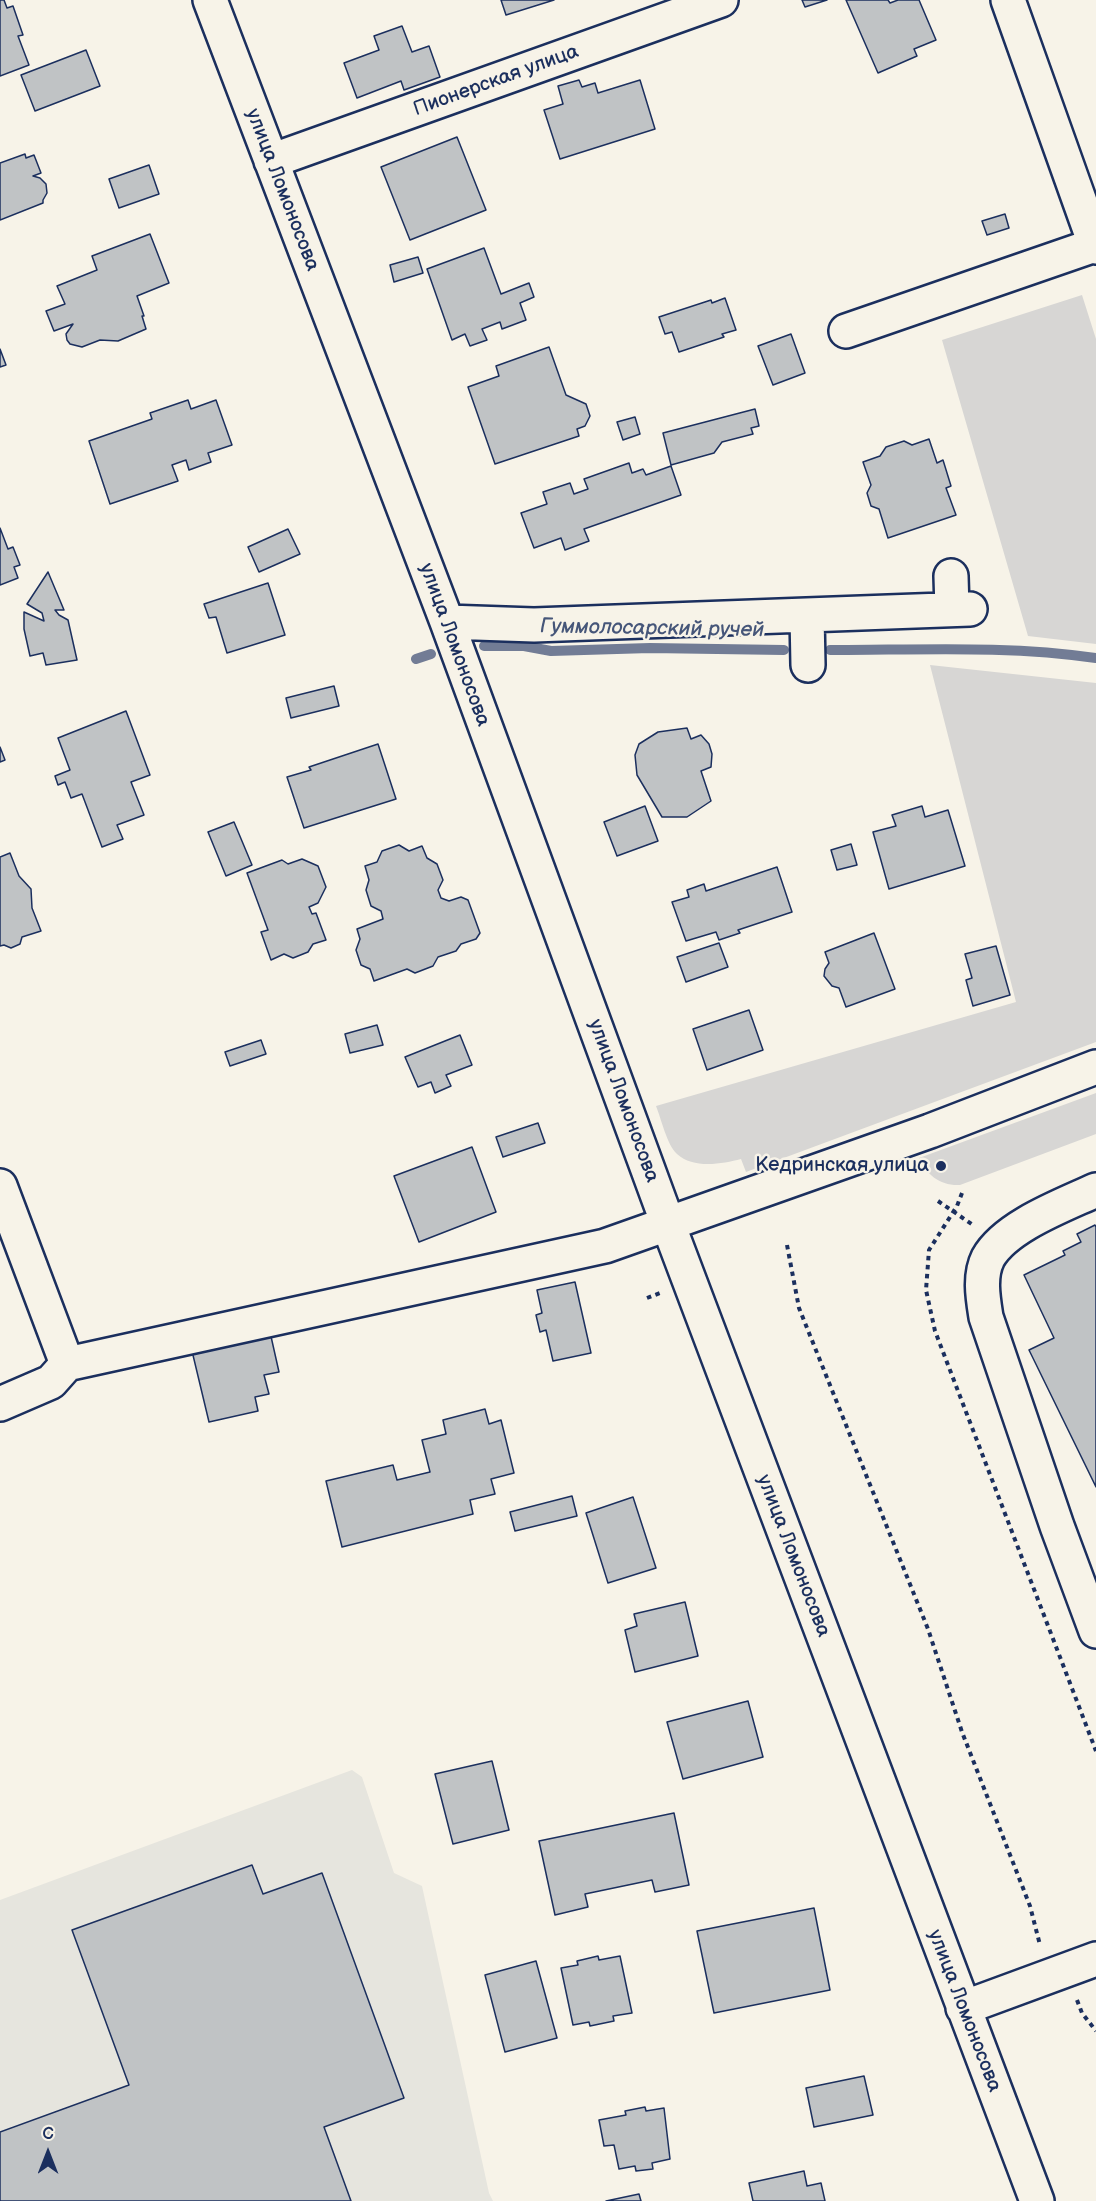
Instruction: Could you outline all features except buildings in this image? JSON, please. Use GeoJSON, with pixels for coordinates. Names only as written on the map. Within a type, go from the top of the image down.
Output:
{"type":"FeatureCollection","features":[{"type":"Feature","properties":{"kind":"street","name":"улица Ломоносова"},"geometry":{"type":"LineString","coordinates":[[210,0],[447,622],[668,1224],[1036,2201]]}},
{"type":"Feature","properties":{"kind":"street","name":"Пионерская улица"},"geometry":{"type":"LineString","coordinates":[[271,161],[721,0]]}},
{"type":"Feature","properties":{"kind":"street"},"geometry":{"type":"LineString","coordinates":[[846,331],[1096,246],[1008,0]]}},
{"type":"Feature","properties":{"kind":"street"},"geometry":{"type":"LineString","coordinates":[[447,622],[534,625],[961,609],[951,576]]}},
{"type":"Feature","properties":{"kind":"street"},"geometry":{"type":"LineString","coordinates":[[807,615],[808,665]]}},
{"type":"Feature","properties":{"kind":"street"},"geometry":{"type":"LineString","coordinates":[[0,1404],[51,1382],[67,1364],[605,1246],[930,1131],[1096,1068]]}},
{"type":"Feature","properties":{"kind":"street"},"geometry":{"type":"LineString","coordinates":[[0,1186],[67,1364]]}},
{"type":"Feature","properties":{"kind":"street"},"geometry":{"type":"LineString","coordinates":[[1096,1190],[1033,1219],[1006,1238],[988,1258],[982,1287],[986,1317],[1057,1526],[1096,1631]]}},
{"type":"Feature","properties":{"kind":"street"},"geometry":{"type":"LineString","coordinates":[[963,2008],[1065,1982],[1096,1959]]}},
{"type":"Feature","properties":{"kind":"path"},"geometry":{"type":"LineString","coordinates":[[962,1193],[929,1250],[926,1290],[935,1331],[1096,1751]]}},
{"type":"Feature","properties":{"kind":"path"},"geometry":{"type":"LineString","coordinates":[[787,1245],[799,1308],[928,1629],[962,1732],[1030,1906],[1041,1950],[1065,1982],[1082,2013],[1096,2031]]}},
{"type":"Feature","properties":{"kind":"shaded area"},"geometry":{"type":"Polygon","coordinates":[[[1082,295],[1096,339],[1096,644],[1028,636],[942,340],[1082,295]]]}},
{"type":"Feature","properties":{"kind":"shaded area"},"geometry":{"type":"Polygon","coordinates":[[[930,665],[1096,683],[1096,1042],[746,1172],[741,1159],[708,1164],[684,1159],[673,1150],[656,1106],[1016,1002],[930,665]]]}},
{"type":"Feature","properties":{"kind":"shaded area"},"geometry":{"type":"Polygon","coordinates":[[[1096,1093],[1096,1134],[960,1185],[946,1184],[935,1178],[926,1170],[919,1158],[1096,1093]]]}},
{"type":"Feature","properties":{"kind":"shaded area"},"geometry":{"type":"Polygon","coordinates":[[[352,1770],[362,1777],[394,1873],[422,1886],[489,2193],[493,2201],[0,2201],[0,1900],[352,1770]]]}},
{"type":"Feature","properties":{"kind":"waterway","name":"Гуммолосарский ручей"},"geometry":{"type":"LineString","coordinates":[[484,646],[524,646],[551,651],[650,648],[784,650]]}},
{"type":"Feature","properties":{"kind":"waterway","name":"Гуммолосарский ручей"},"geometry":{"type":"LineString","coordinates":[[830,650],[997,650],[1096,658]]}},
{"type":"Feature","properties":{"kind":"waterway","name":"Гуммолосарский ручей"},"geometry":{"type":"LineString","coordinates":[[416,659],[431,654]]}},
{"type":"Feature","properties":{"kind":"place","name":"Кедринская улица"},"geometry":{"type":"Point","coordinates":[941,1166]}}]}
